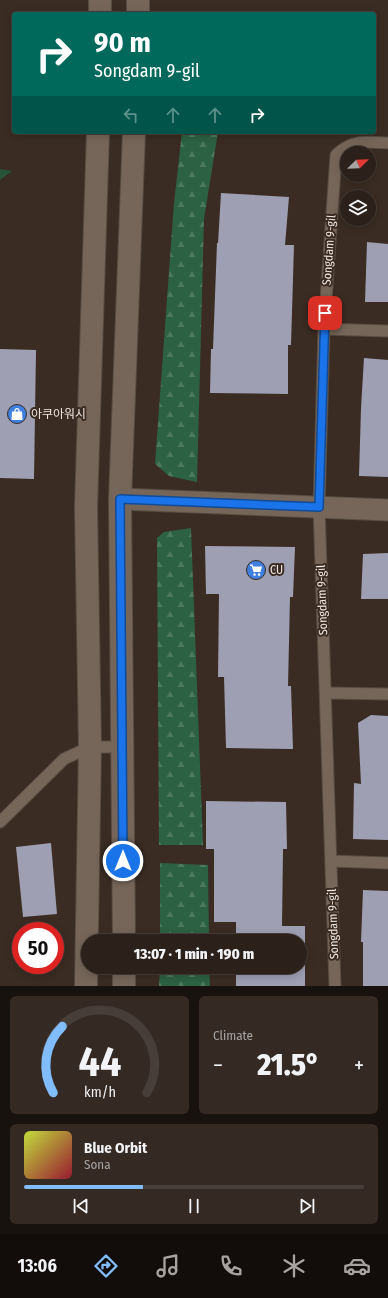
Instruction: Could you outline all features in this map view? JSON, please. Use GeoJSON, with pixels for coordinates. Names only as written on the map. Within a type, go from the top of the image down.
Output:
{"type":"FeatureCollection","features":[{"type":"Feature","properties":{"kind":"main road"},"geometry":{"type":"LineString","coordinates":[[100,0],[100,12]]}},
{"type":"Feature","properties":{"kind":"main road"},"geometry":{"type":"LineString","coordinates":[[138,0],[138,12]]}},
{"type":"Feature","properties":{"kind":"main road"},"geometry":{"type":"LineString","coordinates":[[86,986],[90,747],[86,507],[98,134]]}},
{"type":"Feature","properties":{"kind":"main road"},"geometry":{"type":"LineString","coordinates":[[124,934],[120,499],[134,134]]}},
{"type":"Feature","properties":{"kind":"main road"},"geometry":{"type":"LineString","coordinates":[[124,974],[124,986]]}},
{"type":"Feature","properties":{"kind":"street"},"geometry":{"type":"LineString","coordinates":[[120,499],[388,510]]}},
{"type":"Feature","properties":{"kind":"lane","name":"Songdam 9-gil"},"geometry":{"type":"LineString","coordinates":[[335,986],[319,507],[324,329],[336,155],[344,147],[354,143],[388,143]]}},
{"type":"Feature","properties":{"kind":"lane"},"geometry":{"type":"LineString","coordinates":[[324,329],[388,331]]}},
{"type":"Feature","properties":{"kind":"lane"},"geometry":{"type":"LineString","coordinates":[[326,693],[388,694]]}},
{"type":"Feature","properties":{"kind":"lane"},"geometry":{"type":"LineString","coordinates":[[0,822],[64,759],[90,747],[122,747]]}},
{"type":"Feature","properties":{"kind":"lane"},"geometry":{"type":"LineString","coordinates":[[331,861],[388,863]]}},
{"type":"Feature","properties":{"kind":"green space"},"geometry":{"type":"Polygon","coordinates":[[[182,134],[218,134],[204,219],[197,482],[169,476],[155,464],[174,203],[182,134]]]}},
{"type":"Feature","properties":{"kind":"green space"},"geometry":{"type":"Polygon","coordinates":[[[0,169],[12,171],[0,180],[0,169]]]}},
{"type":"Feature","properties":{"kind":"green space"},"geometry":{"type":"Polygon","coordinates":[[[191,528],[203,845],[159,845],[157,538],[164,532],[191,528]]]}},
{"type":"Feature","properties":{"kind":"green space"},"geometry":{"type":"Polygon","coordinates":[[[160,863],[208,865],[209,934],[160,934],[160,863]]]}},
{"type":"Feature","properties":{"kind":"green space"},"geometry":{"type":"Polygon","coordinates":[[[160,974],[209,974],[210,986],[159,986],[160,974]]]}},
{"type":"Feature","properties":{"kind":"building"},"geometry":{"type":"Polygon","coordinates":[[[221,193],[289,197],[285,245],[294,245],[291,345],[288,345],[288,394],[210,393],[211,349],[213,349],[217,243],[221,193]]]}},
{"type":"Feature","properties":{"kind":"building"},"geometry":{"type":"Polygon","coordinates":[[[367,242],[388,244],[388,302],[365,302],[367,242]]]}},
{"type":"Feature","properties":{"kind":"building"},"geometry":{"type":"Polygon","coordinates":[[[0,349],[36,350],[34,479],[0,478],[0,349]]]}},
{"type":"Feature","properties":{"kind":"building"},"geometry":{"type":"Polygon","coordinates":[[[364,358],[388,360],[388,477],[359,476],[364,358]]]}},
{"type":"Feature","properties":{"kind":"building"},"geometry":{"type":"Polygon","coordinates":[[[205,546],[295,547],[293,597],[290,597],[288,686],[291,686],[293,749],[226,748],[224,677],[218,677],[219,594],[206,594],[205,546]]]}},
{"type":"Feature","properties":{"kind":"building"},"geometry":{"type":"Polygon","coordinates":[[[388,553],[388,599],[361,599],[363,554],[388,553]]]}},
{"type":"Feature","properties":{"kind":"building"},"geometry":{"type":"Polygon","coordinates":[[[371,715],[388,716],[388,840],[353,839],[354,783],[361,784],[358,723],[371,715]]]}},
{"type":"Feature","properties":{"kind":"building"},"geometry":{"type":"Polygon","coordinates":[[[206,801],[286,802],[287,849],[283,849],[282,926],[305,926],[305,934],[236,934],[236,922],[214,922],[214,849],[206,849],[206,801]]]}},
{"type":"Feature","properties":{"kind":"building"},"geometry":{"type":"Polygon","coordinates":[[[51,843],[57,914],[23,917],[16,847],[51,843]]]}},
{"type":"Feature","properties":{"kind":"building"},"geometry":{"type":"Polygon","coordinates":[[[363,890],[388,891],[388,986],[363,986],[363,942],[361,942],[363,890]]]}},
{"type":"Feature","properties":{"kind":"building"},"geometry":{"type":"Polygon","coordinates":[[[236,974],[305,974],[305,986],[236,986],[236,974]]]}},
{"type":"Feature","properties":{"kind":"place","name":"아쿠아워시"},"geometry":{"type":"Point","coordinates":[17,414]}},
{"type":"Feature","properties":{"kind":"place","name":"CU"},"geometry":{"type":"Point","coordinates":[256,570]}},
{"type":"Feature","properties":{"kind":"route"},"geometry":{"type":"LineString","coordinates":[[123,861],[120,499],[319,507],[325,313]]}}]}
